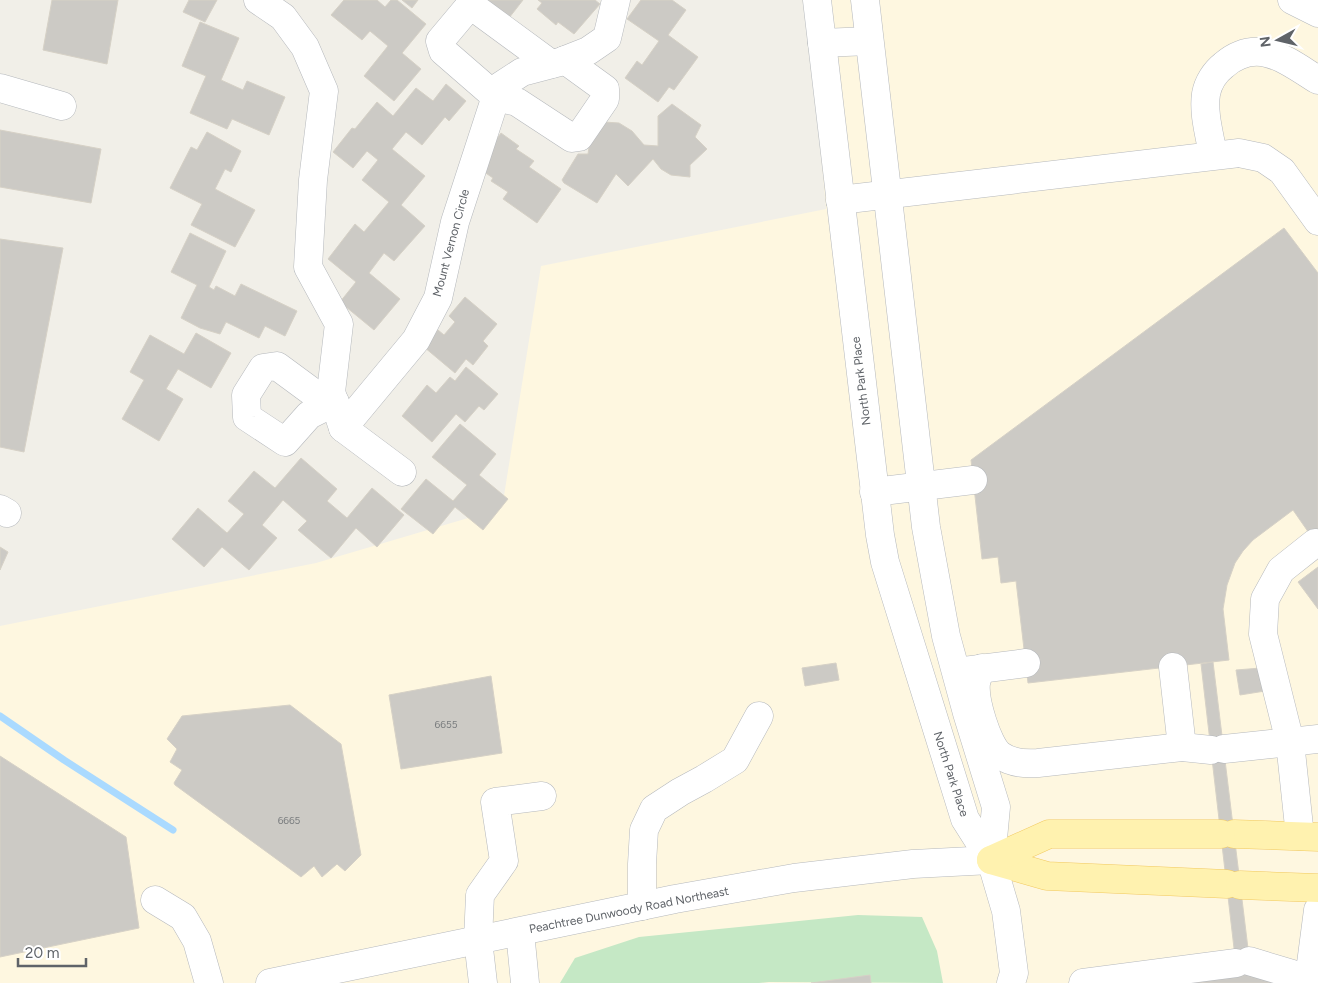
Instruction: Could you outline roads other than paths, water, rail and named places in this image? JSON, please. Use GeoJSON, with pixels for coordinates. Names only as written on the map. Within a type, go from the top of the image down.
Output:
{"type":"FeatureCollection","features":[{"type":"Feature","properties":{"kind":"main road","name":"Peachtree Dunwoody Road Northeast"},"geometry":{"type":"LineString","coordinates":[[991,860],[1049,834],[1309,836]]}},
{"type":"Feature","properties":{"kind":"main road","name":"Peachtree Dunwoody Road Northeast"},"geometry":{"type":"LineString","coordinates":[[991,860],[1047,876],[1318,888]]}},
{"type":"Feature","properties":{"kind":"street"},"geometry":{"type":"LineString","coordinates":[[258,0],[283,17],[306,47],[324,92],[313,180],[308,267],[339,324],[331,392],[336,412],[402,472]]}},
{"type":"Feature","properties":{"kind":"street","name":"Mount Vernon Circle"},"geometry":{"type":"LineString","coordinates":[[336,412],[416,340],[438,298],[455,222],[499,87],[522,72],[588,51],[607,38],[616,0]]}},
{"type":"Feature","properties":{"kind":"street","name":"North Park Place"},"geometry":{"type":"LineString","coordinates":[[817,0],[874,492],[885,562],[965,819],[991,860]]}},
{"type":"Feature","properties":{"kind":"street"},"geometry":{"type":"LineString","coordinates":[[865,0],[921,486],[934,577],[946,636],[976,683],[978,704],[990,740],[1001,756],[1016,762],[1038,763],[1182,747],[1217,749],[1318,739]]}},
{"type":"Feature","properties":{"kind":"street"},"geometry":{"type":"LineString","coordinates":[[1292,0],[1318,13]]}},
{"type":"Feature","properties":{"kind":"street"},"geometry":{"type":"LineString","coordinates":[[476,9],[558,62],[605,89],[605,99],[579,137],[572,138],[517,102],[496,97],[443,51],[440,41],[466,10],[476,9]]}},
{"type":"Feature","properties":{"kind":"street"},"geometry":{"type":"LineString","coordinates":[[822,43],[869,41]]}},
{"type":"Feature","properties":{"kind":"street"},"geometry":{"type":"LineString","coordinates":[[1212,155],[1206,111],[1206,91],[1214,75],[1226,63],[1242,54],[1268,52],[1277,55],[1318,80]]}},
{"type":"Feature","properties":{"kind":"street"},"geometry":{"type":"LineString","coordinates":[[0,88],[62,106]]}},
{"type":"Feature","properties":{"kind":"street"},"geometry":{"type":"LineString","coordinates":[[840,200],[1239,153],[1263,158],[1282,171],[1318,221]]}},
{"type":"Feature","properties":{"kind":"street"},"geometry":{"type":"LineString","coordinates":[[874,492],[973,480]]}},
{"type":"Feature","properties":{"kind":"street"},"geometry":{"type":"LineString","coordinates":[[1309,836],[1290,742],[1262,634],[1265,599],[1281,570],[1316,543]]}},
{"type":"Feature","properties":{"kind":"street"},"geometry":{"type":"LineString","coordinates":[[922,682],[969,670],[1026,663]]}},
{"type":"Feature","properties":{"kind":"street"},"geometry":{"type":"LineString","coordinates":[[1173,667],[1182,747]]}},
{"type":"Feature","properties":{"kind":"street"},"geometry":{"type":"LineString","coordinates":[[969,670],[996,807],[991,860],[1006,911],[1014,973],[1011,983]]}},
{"type":"Feature","properties":{"kind":"street"},"geometry":{"type":"LineString","coordinates":[[642,906],[644,830],[654,810],[680,792],[735,760],[759,716]]}},
{"type":"Feature","properties":{"kind":"street"},"geometry":{"type":"LineString","coordinates":[[483,983],[478,940],[480,895],[504,861],[495,802],[542,796]]}},
{"type":"Feature","properties":{"kind":"street","name":"Peachtree Dunwoody Road Northeast"},"geometry":{"type":"LineString","coordinates":[[270,983],[642,906],[794,878],[913,864],[991,860]]}},
{"type":"Feature","properties":{"kind":"street"},"geometry":{"type":"LineString","coordinates":[[155,900],[183,917],[196,941],[209,983]]}},
{"type":"Feature","properties":{"kind":"street"},"geometry":{"type":"LineString","coordinates":[[1083,983],[1243,962],[1313,981],[1318,910]]}},
{"type":"Feature","properties":{"kind":"street"},"geometry":{"type":"LineString","coordinates":[[520,932],[525,983]]}},
{"type":"Feature","properties":{"kind":"waterway"},"geometry":{"type":"LineString","coordinates":[[0,716],[64,760],[173,830]]}}]}
